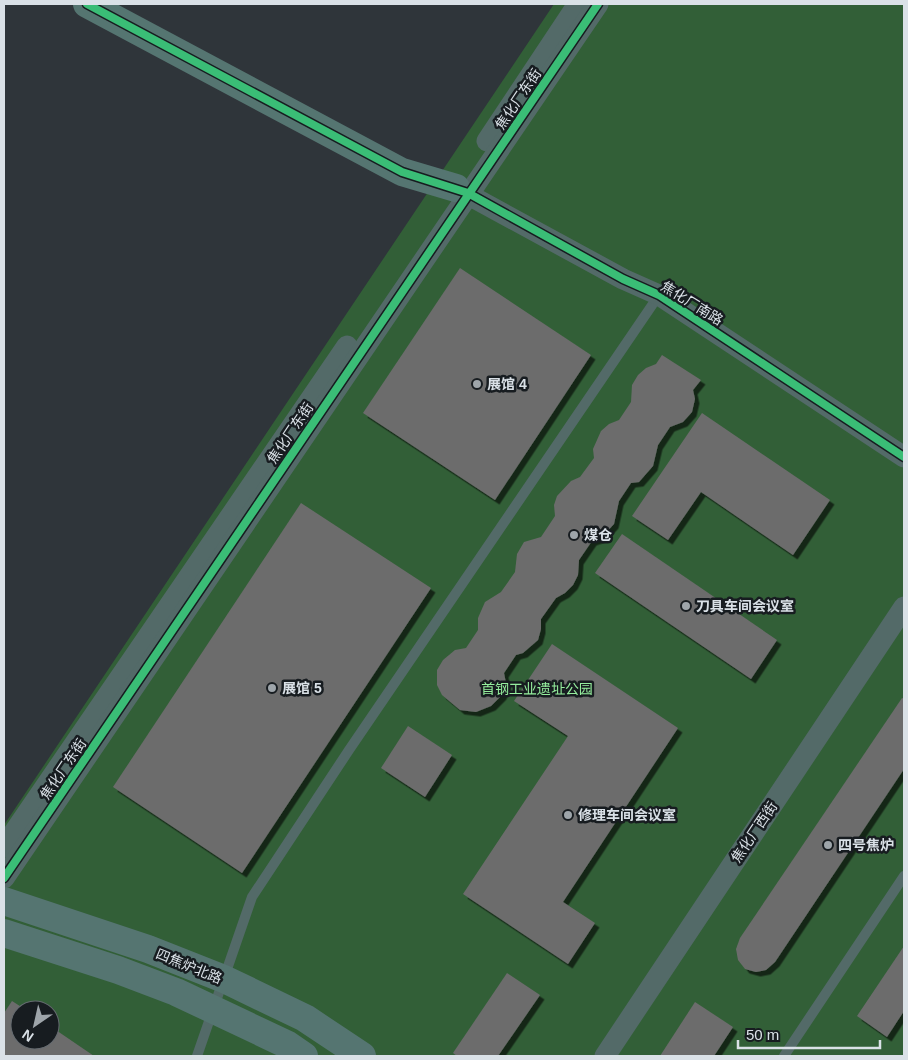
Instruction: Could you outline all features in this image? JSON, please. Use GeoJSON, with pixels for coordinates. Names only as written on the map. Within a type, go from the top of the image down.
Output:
{"type":"FeatureCollection","features":[{"type":"Feature","properties":{"kind":"main road"},"geometry":{"type":"LineString","coordinates":[[87,4],[402,172],[462,191]]}},
{"type":"Feature","properties":{"kind":"main road","name":"四焦炉北路"},"geometry":{"type":"LineString","coordinates":[[4,901],[148,949],[224,979],[305,1018],[362,1056]]}},
{"type":"Feature","properties":{"kind":"main road","name":"四焦炉北路"},"geometry":{"type":"LineString","coordinates":[[4,933],[118,970],[213,1008],[288,1045],[304,1056]]}},
{"type":"Feature","properties":{"kind":"street","name":"焦化厂东街"},"geometry":{"type":"LineString","coordinates":[[4,878],[462,191],[578,4]]}},
{"type":"Feature","properties":{"kind":"street","name":"焦化厂东街"},"geometry":{"type":"LineString","coordinates":[[4,846],[462,191],[598,4]]}},
{"type":"Feature","properties":{"kind":"street","name":"焦化厂南路"},"geometry":{"type":"LineString","coordinates":[[462,191],[622,280],[659,295],[904,457]]}},
{"type":"Feature","properties":{"kind":"street","name":"焦化厂西街"},"geometry":{"type":"LineString","coordinates":[[605,1056],[904,607]]}},
{"type":"Feature","properties":{"kind":"lane"},"geometry":{"type":"LineString","coordinates":[[197,1056],[252,897],[349,750],[659,295]]}},
{"type":"Feature","properties":{"kind":"lane"},"geometry":{"type":"LineString","coordinates":[[784,1056],[904,876]]}},
{"type":"Feature","properties":{"kind":"green space","name":"首钢工业遗址公园"},"geometry":{"type":"Polygon","coordinates":[[[554,4],[904,4],[904,1056],[4,1056],[4,825],[554,4]]]}},
{"type":"Feature","properties":{"kind":"building","name":"展馆 4"},"geometry":{"type":"Polygon","coordinates":[[[460,268],[591,355],[495,500],[363,413],[460,268]]]}},
{"type":"Feature","properties":{"kind":"building","name":"煤仓"},"geometry":{"type":"Polygon","coordinates":[[[662,355],[701,380],[693,390],[695,399],[692,412],[683,422],[670,427],[658,445],[653,466],[639,482],[631,483],[619,501],[614,524],[601,538],[592,541],[579,560],[578,575],[573,585],[556,598],[541,619],[538,640],[523,653],[516,655],[504,673],[506,683],[502,695],[491,706],[476,712],[460,710],[442,695],[437,685],[437,670],[443,660],[455,650],[466,648],[478,630],[478,618],[485,602],[501,592],[515,572],[517,554],[524,542],[541,537],[555,516],[554,505],[557,496],[571,481],[580,477],[594,458],[593,449],[601,431],[609,424],[619,420],[631,402],[632,385],[638,375],[646,368],[656,364],[662,355]]]}},
{"type":"Feature","properties":{"kind":"building"},"geometry":{"type":"Polygon","coordinates":[[[702,413],[830,500],[793,555],[701,492],[668,540],[632,516],[702,413]]]}},
{"type":"Feature","properties":{"kind":"building","name":"展馆 5"},"geometry":{"type":"Polygon","coordinates":[[[301,503],[431,588],[242,873],[113,787],[301,503]]]}},
{"type":"Feature","properties":{"kind":"building","name":"刀具车间会议室"},"geometry":{"type":"Polygon","coordinates":[[[622,534],[777,640],[751,679],[595,573],[622,534]]]}},
{"type":"Feature","properties":{"kind":"building","name":"修理车间会议室"},"geometry":{"type":"Polygon","coordinates":[[[552,644],[678,728],[563,902],[595,923],[568,964],[463,894],[568,736],[514,701],[552,644]]]}},
{"type":"Feature","properties":{"kind":"building","name":"四号焦炉"},"geometry":{"type":"Polygon","coordinates":[[[902,698],[904,699],[904,769],[775,962],[766,970],[756,972],[745,969],[738,960],[736,949],[740,938],[902,698]]]}},
{"type":"Feature","properties":{"kind":"building"},"geometry":{"type":"Polygon","coordinates":[[[408,726],[452,755],[425,797],[381,768],[408,726]]]}},
{"type":"Feature","properties":{"kind":"building"},"geometry":{"type":"Polygon","coordinates":[[[904,946],[904,1011],[887,1037],[857,1016],[904,946]]]}},
{"type":"Feature","properties":{"kind":"building"},"geometry":{"type":"Polygon","coordinates":[[[507,973],[540,995],[498,1056],[457,1056],[453,1053],[507,973]]]}},
{"type":"Feature","properties":{"kind":"building"},"geometry":{"type":"Polygon","coordinates":[[[695,1002],[733,1027],[714,1056],[660,1056],[695,1002]]]}},
{"type":"Feature","properties":{"kind":"building"},"geometry":{"type":"Polygon","coordinates":[[[10,1004],[10,1050],[60,1050],[60,1033],[94,1056],[4,1056],[4,1013],[10,1004]]]}},
{"type":"Feature","properties":{"kind":"cycle path"},"geometry":{"type":"LineString","coordinates":[[87,4],[402,172],[468,193],[623,279],[659,295],[904,457]]}},
{"type":"Feature","properties":{"kind":"cycle path"},"geometry":{"type":"LineString","coordinates":[[4,878],[598,4]]}},
{"type":"Feature","properties":{"kind":"place","name":"展馆 4"},"geometry":{"type":"Point","coordinates":[477,384]}},
{"type":"Feature","properties":{"kind":"place","name":"煤仓"},"geometry":{"type":"Point","coordinates":[574,535]}},
{"type":"Feature","properties":{"kind":"place","name":"刀具车间会议室"},"geometry":{"type":"Point","coordinates":[686,606]}},
{"type":"Feature","properties":{"kind":"place","name":"展馆 5"},"geometry":{"type":"Point","coordinates":[272,688]}},
{"type":"Feature","properties":{"kind":"place","name":"修理车间会议室"},"geometry":{"type":"Point","coordinates":[568,815]}},
{"type":"Feature","properties":{"kind":"place","name":"四号焦炉"},"geometry":{"type":"Point","coordinates":[828,845]}}]}
